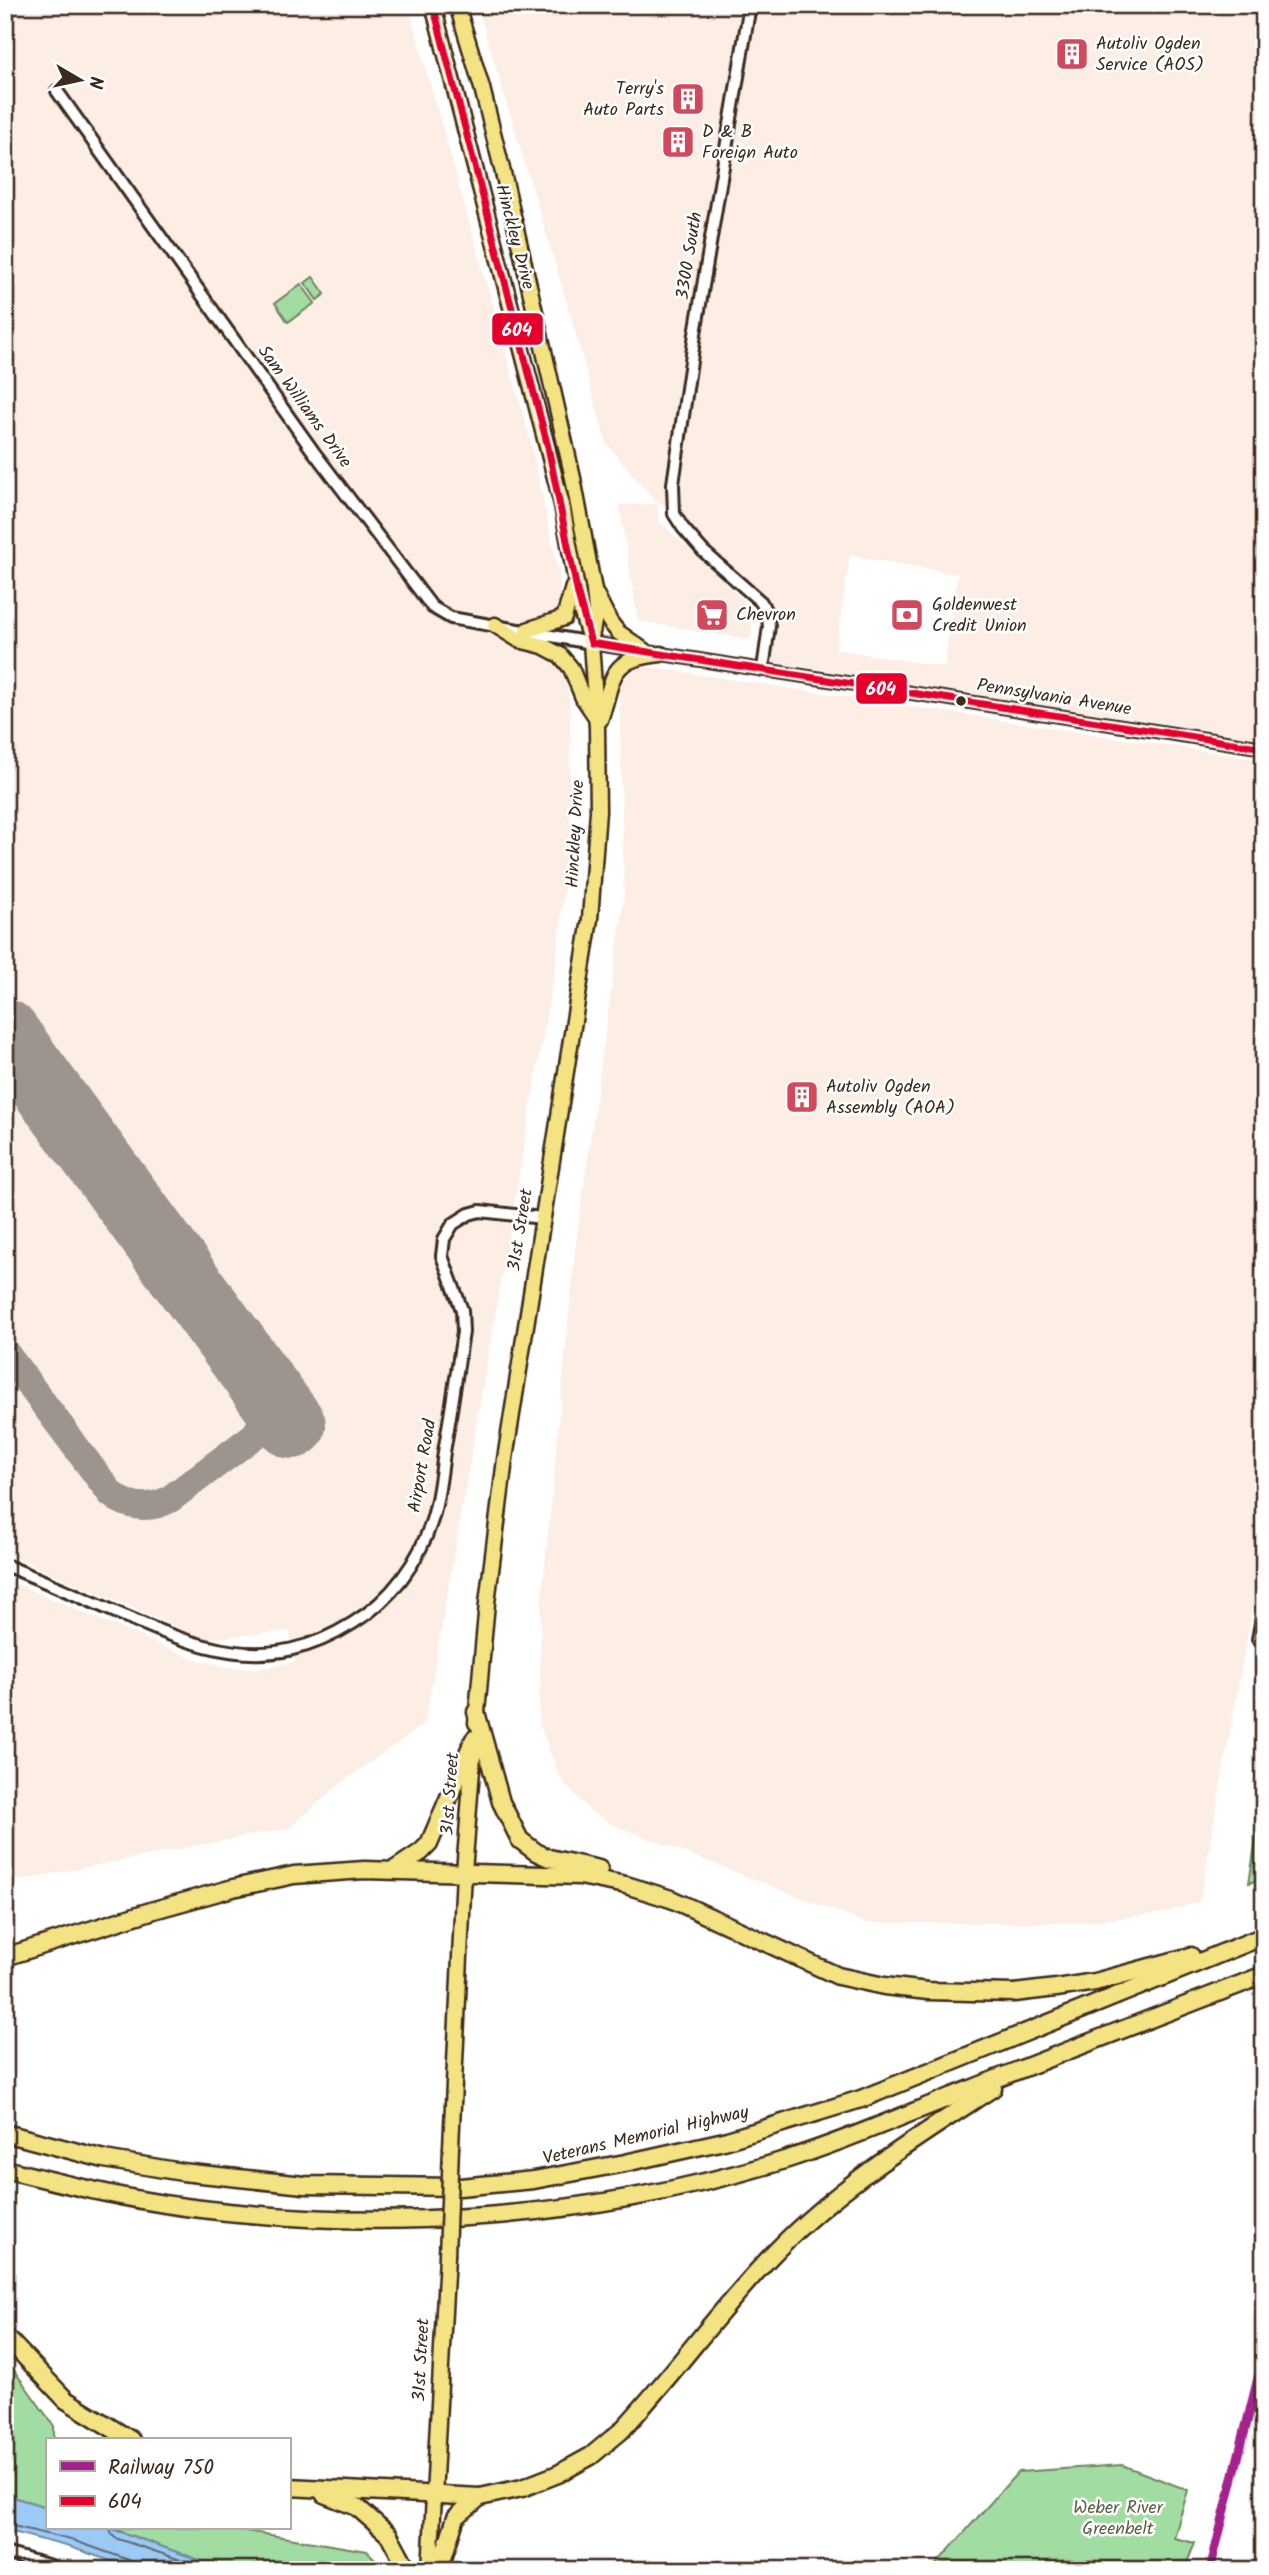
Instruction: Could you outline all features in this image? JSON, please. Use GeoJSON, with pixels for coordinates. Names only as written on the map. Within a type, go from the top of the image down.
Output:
{"type":"FeatureCollection","features":[{"type":"Feature","properties":{"kind":"highway"},"geometry":{"type":"LineString","coordinates":[[476,1712],[501,1802],[510,1825],[520,1839],[536,1852],[550,1858],[613,1871],[648,1882],[671,1899]]}},
{"type":"Feature","properties":{"kind":"highway"},"geometry":{"type":"LineString","coordinates":[[393,1871],[429,1844],[474,1739]]}},
{"type":"Feature","properties":{"kind":"highway"},"geometry":{"type":"LineString","coordinates":[[5,1956],[154,1910],[282,1877],[393,1871],[580,1876],[626,1885],[671,1899],[838,1976],[884,1986],[928,1991],[1014,1993],[1095,1982],[1263,1936]]}},
{"type":"Feature","properties":{"kind":"highway","name":"Veterans Memorial Highway"},"geometry":{"type":"LineString","coordinates":[[5,2133],[104,2159],[182,2172],[304,2185],[460,2187],[534,2180],[724,2141],[861,2099],[1263,1936]]}},
{"type":"Feature","properties":{"kind":"highway"},"geometry":{"type":"LineString","coordinates":[[5,2169],[90,2190],[184,2207],[271,2215],[366,2220],[459,2218],[525,2212],[672,2189],[776,2163],[1264,1975]]}},
{"type":"Feature","properties":{"kind":"highway"},"geometry":{"type":"LineString","coordinates":[[290,2487],[480,2497],[522,2488],[558,2474],[591,2456],[621,2431],[777,2251],[820,2210],[903,2147],[1021,2069]]}},
{"type":"Feature","properties":{"kind":"highway"},"geometry":{"type":"LineString","coordinates":[[5,2336],[66,2400],[128,2438]]}},
{"type":"Feature","properties":{"kind":"highway"},"geometry":{"type":"LineString","coordinates":[[312,2490],[357,2507],[389,2535],[408,2570]]}},
{"type":"Feature","properties":{"kind":"highway"},"geometry":{"type":"LineString","coordinates":[[439,2570],[456,2517],[480,2497]]}},
{"type":"Feature","properties":{"kind":"main road","name":"Hinckley Drive"},"geometry":{"type":"LineString","coordinates":[[433,5],[543,426],[591,643],[597,723],[596,866],[573,1026]]}},
{"type":"Feature","properties":{"kind":"main road","name":"Hinckley Drive"},"geometry":{"type":"LineString","coordinates":[[457,5],[482,88],[560,419],[594,590],[596,611],[591,643]]}},
{"type":"Feature","properties":{"kind":"main road"},"geometry":{"type":"LineString","coordinates":[[527,630],[564,618],[575,579]]}},
{"type":"Feature","properties":{"kind":"main road"},"geometry":{"type":"LineString","coordinates":[[594,590],[618,632],[653,653]]}},
{"type":"Feature","properties":{"kind":"main road"},"geometry":{"type":"LineString","coordinates":[[495,625],[520,640],[543,646],[560,655],[571,668],[597,723]]}},
{"type":"Feature","properties":{"kind":"main road"},"geometry":{"type":"LineString","coordinates":[[597,723],[612,677],[622,663],[653,653]]}},
{"type":"Feature","properties":{"kind":"main road","name":"31st Street"},"geometry":{"type":"LineString","coordinates":[[430,2570],[464,1872],[476,1712],[505,1459],[573,1026]]}},
{"type":"Feature","properties":{"kind":"street","name":"3300 South"},"geometry":{"type":"LineString","coordinates":[[750,5],[682,413],[673,484],[674,514],[703,551],[761,602],[767,614],[769,626],[763,668]]}},
{"type":"Feature","properties":{"kind":"street","name":"Sam Williams Drive"},"geometry":{"type":"LineString","coordinates":[[57,91],[313,451],[432,607],[451,618],[591,643]]}},
{"type":"Feature","properties":{"kind":"street","name":"Pennsylvania Avenue"},"geometry":{"type":"LineString","coordinates":[[591,643],[1264,748]]}},
{"type":"Feature","properties":{"kind":"street","name":"Airport Road"},"geometry":{"type":"LineString","coordinates":[[5,1565],[174,1637],[234,1653],[267,1654],[305,1647],[339,1632],[372,1612],[403,1578],[420,1550],[432,1520],[463,1332],[462,1310],[442,1256],[444,1239],[453,1224],[468,1214],[498,1212],[542,1218]]}},
{"type":"Feature","properties":{"kind":"street"},"geometry":{"type":"LineString","coordinates":[[1258,1639],[1264,1608]]}},
{"type":"Feature","properties":{"kind":"street"},"geometry":{"type":"LineString","coordinates":[[5,2553],[65,2570]]}},
{"type":"Feature","properties":{"kind":"shaded area"},"geometry":{"type":"Polygon","coordinates":[[[5,5],[408,5],[529,434],[559,575],[570,711],[570,839],[557,955],[425,1723],[344,1781],[289,1828],[5,1883],[5,1579],[191,1658],[234,1668],[260,1668],[295,1662],[289,1631],[204,1639],[5,1553],[5,5]]]}},
{"type":"Feature","properties":{"kind":"shaded area"},"geometry":{"type":"Polygon","coordinates":[[[477,5],[1264,5],[1264,739],[770,662],[775,627],[767,599],[683,528],[677,508],[656,502],[606,443],[477,5]],[[850,556],[836,649],[944,667],[958,574],[850,556]]]}},
{"type":"Feature","properties":{"kind":"shaded area"},"geometry":{"type":"Polygon","coordinates":[[[657,504],[660,522],[755,610],[750,640],[638,621],[619,505],[657,504]]]}},
{"type":"Feature","properties":{"kind":"shaded area"},"geometry":{"type":"Polygon","coordinates":[[[637,665],[1264,760],[1264,1543],[1200,1901],[1165,1913],[1075,1923],[866,1923],[614,1825],[590,1811],[560,1778],[539,1724],[541,1606],[576,1242],[624,897],[619,686],[637,665]]]}},
{"type":"Feature","properties":{"kind":"green space"},"geometry":{"type":"Polygon","coordinates":[[[313,277],[325,294],[317,300],[305,283],[313,277]]]}},
{"type":"Feature","properties":{"kind":"green space"},"geometry":{"type":"Polygon","coordinates":[[[301,284],[315,303],[288,322],[275,303],[301,284]]]}},
{"type":"Feature","properties":{"kind":"green space"},"geometry":{"type":"Polygon","coordinates":[[[1264,1790],[1264,1878],[1249,1883],[1264,1790]]]}},
{"type":"Feature","properties":{"kind":"green space"},"geometry":{"type":"Polygon","coordinates":[[[5,2358],[54,2426],[54,2438],[46,2438],[46,2507],[5,2495],[5,2358]]]}},
{"type":"Feature","properties":{"kind":"green space","name":"Weber River Greenbelt"},"geometry":{"type":"Polygon","coordinates":[[[1122,2465],[1188,2490],[1174,2538],[1195,2543],[1184,2570],[931,2570],[1018,2472],[1122,2465]]]}},
{"type":"Feature","properties":{"kind":"green space"},"geometry":{"type":"Polygon","coordinates":[[[119,2530],[240,2530],[367,2551],[386,2570],[227,2570],[119,2530]]]}},
{"type":"Feature","properties":{"kind":"water"},"geometry":{"type":"Polygon","coordinates":[[[5,2495],[46,2507],[46,2530],[115,2530],[227,2570],[137,2570],[73,2548],[5,2530],[5,2495]]]}},
{"type":"Feature","properties":{"kind":"taxiway"},"geometry":{"type":"LineString","coordinates":[[5,1352],[111,1494],[132,1505],[140,1506],[155,1505],[170,1499],[255,1435],[264,1413],[264,1398],[256,1375]]}},
{"type":"Feature","properties":{"kind":"runway"},"geometry":{"type":"LineString","coordinates":[[5,1033],[292,1425]]}},
{"type":"Feature","properties":{"kind":"railway"},"geometry":{"type":"LineString","coordinates":[[1258,2570],[1264,2539]]}},
{"type":"Feature","properties":{"kind":"rail line","name":"750"},"geometry":{"type":"LineString","coordinates":[[1210,2570],[1264,2354]]}},
{"type":"Feature","properties":{"kind":"transit line","name":"604"},"geometry":{"type":"LineString","coordinates":[[433,5],[548,447],[578,595],[591,643],[1264,748]]}},
{"type":"Feature","properties":{"kind":"place","name":"Autoliv Ogden Service (AOS)"},"geometry":{"type":"Point","coordinates":[1072,54]}},
{"type":"Feature","properties":{"kind":"place","name":"Terry's Auto Parts"},"geometry":{"type":"Point","coordinates":[688,99]}},
{"type":"Feature","properties":{"kind":"place","name":"D & B Foreign Auto"},"geometry":{"type":"Point","coordinates":[678,142]}},
{"type":"Feature","properties":{"kind":"place","name":"Chevron"},"geometry":{"type":"Point","coordinates":[712,615]}},
{"type":"Feature","properties":{"kind":"place","name":"Goldenwest Credit Union"},"geometry":{"type":"Point","coordinates":[907,615]}},
{"type":"Feature","properties":{"kind":"place","name":"Autoliv Ogden Assembly (AOA)"},"geometry":{"type":"Point","coordinates":[802,1097]}}]}
